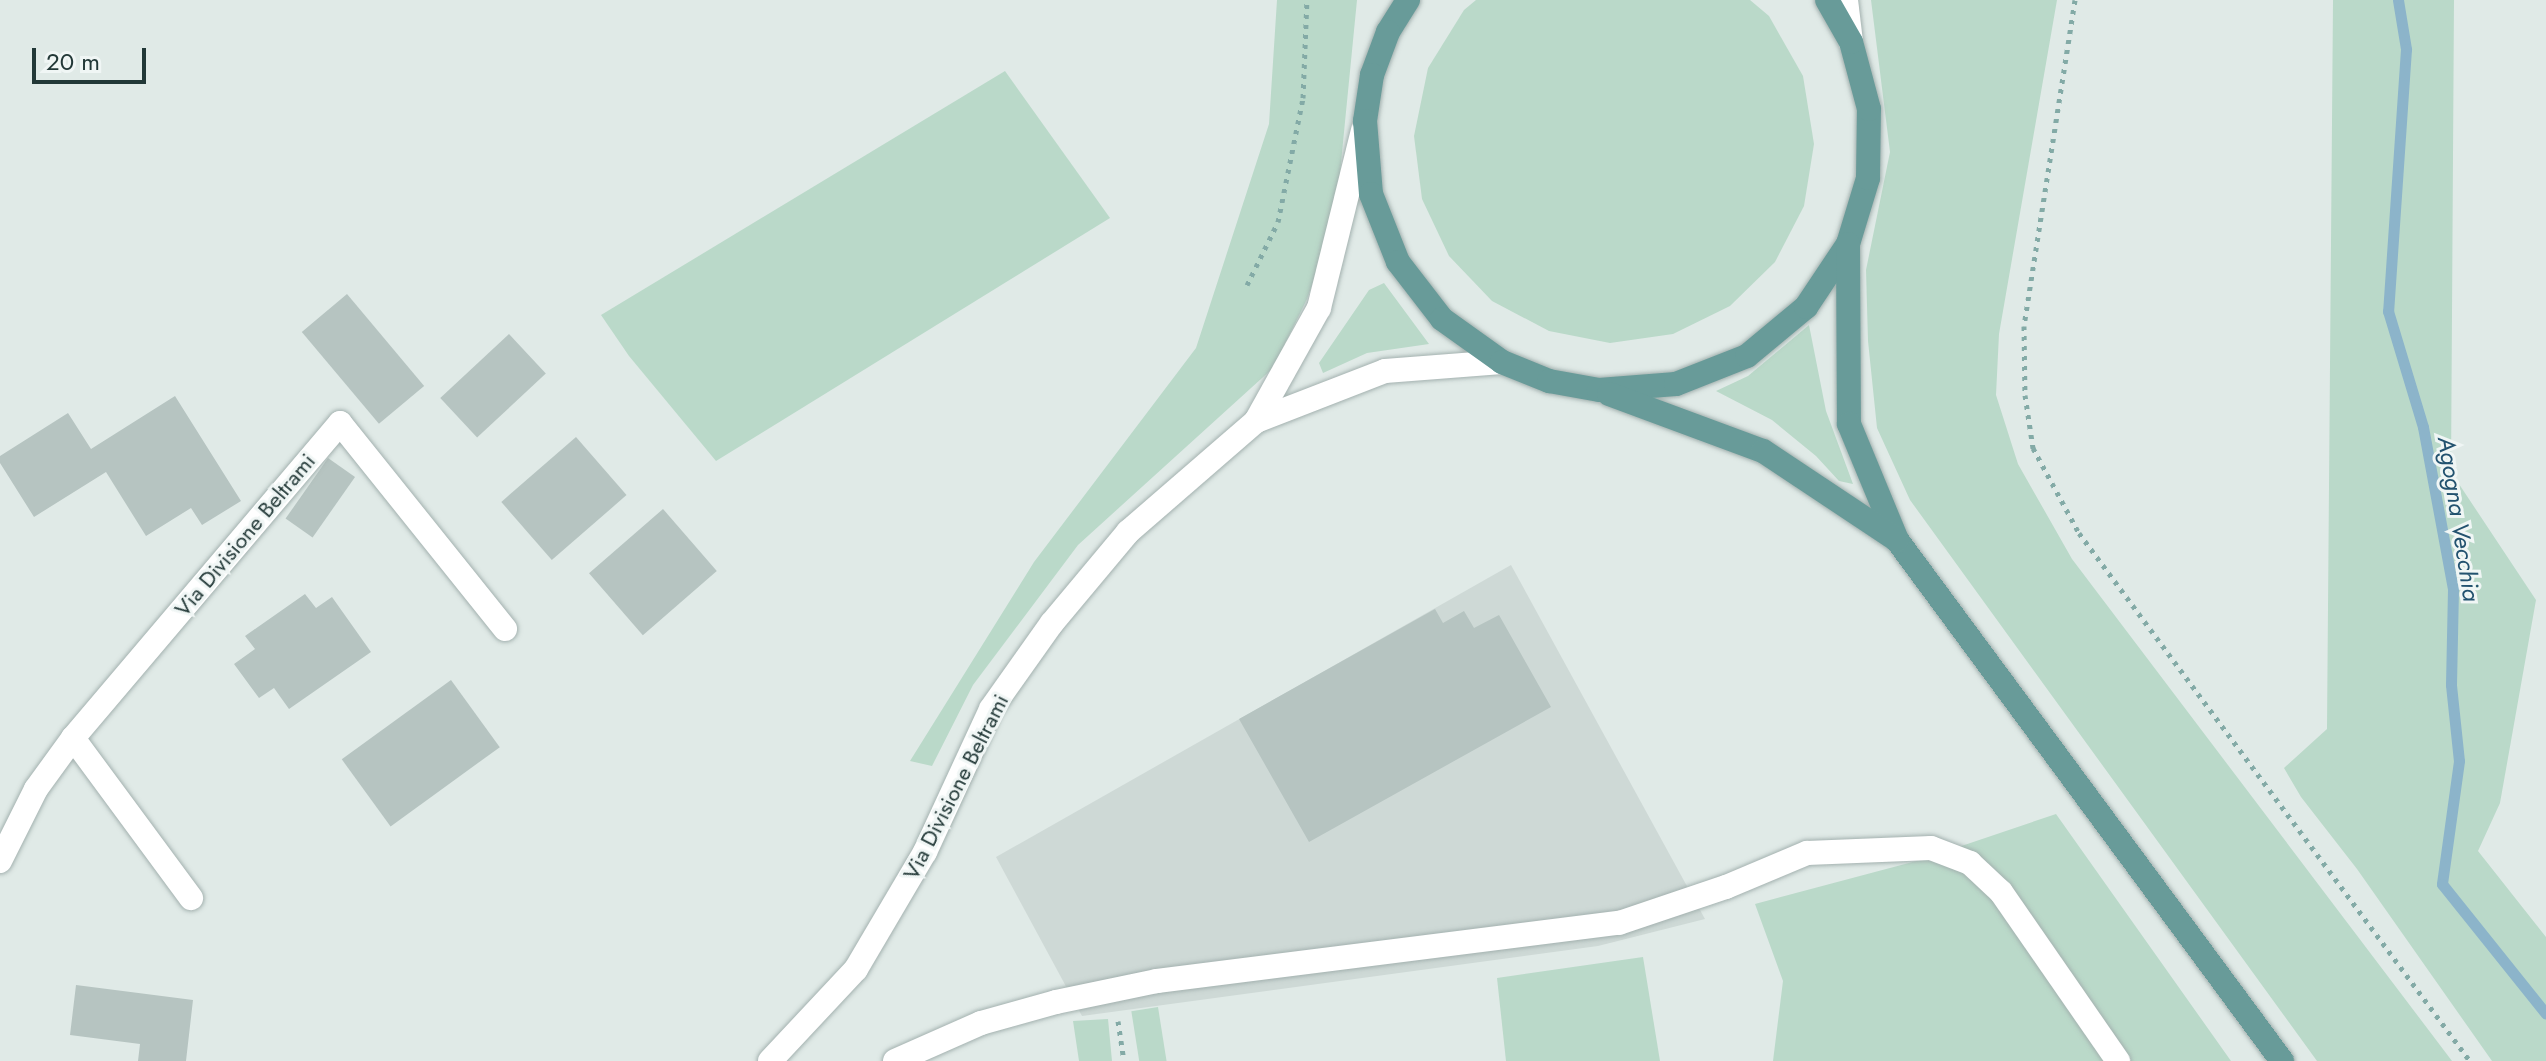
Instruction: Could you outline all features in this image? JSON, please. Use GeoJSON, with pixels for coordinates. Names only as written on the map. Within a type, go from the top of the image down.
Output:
{"type":"FeatureCollection","features":[{"type":"Feature","properties":{"kind":"main road"},"geometry":{"type":"LineString","coordinates":[[1384,0],[1388,32]]}},
{"type":"Feature","properties":{"kind":"main road"},"geometry":{"type":"LineString","coordinates":[[1408,0],[1388,32],[1372,75],[1365,121],[1371,194],[1398,262],[1442,319],[1502,362],[1549,381],[1599,390],[1763,451],[1897,540]]}},
{"type":"Feature","properties":{"kind":"main road"},"geometry":{"type":"LineString","coordinates":[[1599,390],[1676,384],[1747,356],[1806,307],[1848,244],[1868,178],[1869,109],[1851,42],[1827,0]]}},
{"type":"Feature","properties":{"kind":"main road"},"geometry":{"type":"LineString","coordinates":[[1848,244],[1849,424],[1897,540],[2282,1061]]}},
{"type":"Feature","properties":{"kind":"street"},"geometry":{"type":"LineString","coordinates":[[1846,0],[1851,42]]}},
{"type":"Feature","properties":{"kind":"street","name":"Via Divisione Beltrami"},"geometry":{"type":"LineString","coordinates":[[1256,421],[1319,308],[1365,121]]}},
{"type":"Feature","properties":{"kind":"street","name":"Via Divisione Beltrami"},"geometry":{"type":"LineString","coordinates":[[770,1061],[856,969],[925,852],[991,709],[1052,623],[1128,532],[1256,421],[1385,371],[1502,362]]}},
{"type":"Feature","properties":{"kind":"street","name":"Via Divisione Beltrami"},"geometry":{"type":"LineString","coordinates":[[0,861],[36,789],[73,738],[340,423],[505,629]]}},
{"type":"Feature","properties":{"kind":"street"},"geometry":{"type":"LineString","coordinates":[[73,738],[191,898]]}},
{"type":"Feature","properties":{"kind":"street"},"geometry":{"type":"LineString","coordinates":[[895,1061],[981,1023],[1056,1002],[1157,981],[1619,923],[1726,887],[1807,853],[1931,848],[1970,863],[2001,892],[2118,1061]]}},
{"type":"Feature","properties":{"kind":"path"},"geometry":{"type":"LineString","coordinates":[[1247,285],[1278,222],[1303,98],[1307,0]]}},
{"type":"Feature","properties":{"kind":"path"},"geometry":{"type":"LineString","coordinates":[[2075,0],[2024,326],[2025,395],[2033,448],[2079,533],[2470,1061]]}},
{"type":"Feature","properties":{"kind":"path"},"geometry":{"type":"LineString","coordinates":[[1114,992],[1124,1061]]}},
{"type":"Feature","properties":{"kind":"shaded area"},"geometry":{"type":"Polygon","coordinates":[[[1511,565],[1705,919],[1598,946],[1082,1016],[996,857],[1511,565]]]}},
{"type":"Feature","properties":{"kind":"green space"},"geometry":{"type":"Polygon","coordinates":[[[1277,0],[1357,0],[1339,183],[1327,243],[1307,299],[1273,368],[1078,545],[973,685],[932,766],[910,761],[1034,562],[1196,348],[1269,124],[1277,0]]]}},
{"type":"Feature","properties":{"kind":"green space"},"geometry":{"type":"Polygon","coordinates":[[[1476,0],[1750,0],[1769,16],[1803,76],[1814,144],[1804,206],[1775,262],[1730,306],[1673,334],[1610,343],[1549,331],[1492,301],[1449,256],[1422,199],[1414,136],[1428,68],[1464,10],[1476,0]]]}},
{"type":"Feature","properties":{"kind":"green space"},"geometry":{"type":"Polygon","coordinates":[[[1871,0],[2057,0],[1999,334],[1996,395],[2018,464],[2072,559],[2452,1061],[2317,1061],[1910,500],[1877,428],[1868,341],[1866,270],[1890,152],[1871,0]]]}},
{"type":"Feature","properties":{"kind":"green space"},"geometry":{"type":"Polygon","coordinates":[[[2333,0],[2454,0],[2451,472],[2536,600],[2500,803],[2478,851],[2546,937],[2546,1061],[2492,1061],[2357,869],[2301,797],[2284,768],[2327,729],[2333,0]]]}},
{"type":"Feature","properties":{"kind":"green space"},"geometry":{"type":"Polygon","coordinates":[[[1005,71],[1110,218],[716,461],[629,356],[601,315],[1005,71]]]}},
{"type":"Feature","properties":{"kind":"green space"},"geometry":{"type":"Polygon","coordinates":[[[1384,283],[1429,344],[1367,353],[1323,373],[1319,363],[1369,290],[1384,283]]]}},
{"type":"Feature","properties":{"kind":"green space"},"geometry":{"type":"Polygon","coordinates":[[[1809,325],[1826,411],[1853,484],[1839,481],[1816,456],[1772,420],[1716,391],[1748,376],[1809,325]]]}},
{"type":"Feature","properties":{"kind":"green space"},"geometry":{"type":"Polygon","coordinates":[[[2056,814],[2231,1061],[1773,1061],[1783,981],[1755,904],[1920,860],[2056,814]]]}},
{"type":"Feature","properties":{"kind":"green space"},"geometry":{"type":"Polygon","coordinates":[[[1643,957],[1660,1061],[1506,1061],[1497,978],[1643,957]]]}},
{"type":"Feature","properties":{"kind":"green space"},"geometry":{"type":"Polygon","coordinates":[[[1158,1007],[1167,1061],[1139,1061],[1131,1011],[1158,1007]]]}},
{"type":"Feature","properties":{"kind":"green space"},"geometry":{"type":"Polygon","coordinates":[[[1108,1019],[1112,1061],[1079,1061],[1073,1021],[1108,1019]]]}},
{"type":"Feature","properties":{"kind":"building"},"geometry":{"type":"Polygon","coordinates":[[[347,294],[424,386],[379,424],[302,332],[347,294]]]}},
{"type":"Feature","properties":{"kind":"building"},"geometry":{"type":"Polygon","coordinates":[[[509,334],[546,373],[477,438],[440,398],[509,334]]]}},
{"type":"Feature","properties":{"kind":"building"},"geometry":{"type":"Polygon","coordinates":[[[175,396],[241,501],[202,525],[191,508],[146,536],[106,472],[34,517],[0,463],[0,456],[68,413],[91,449],[175,396]]]}},
{"type":"Feature","properties":{"kind":"building"},"geometry":{"type":"Polygon","coordinates":[[[576,437],[627,495],[552,560],[501,502],[576,437]]]}},
{"type":"Feature","properties":{"kind":"building"},"geometry":{"type":"Polygon","coordinates":[[[328,458],[355,477],[313,538],[286,519],[328,458]]]}},
{"type":"Feature","properties":{"kind":"building"},"geometry":{"type":"Polygon","coordinates":[[[663,509],[717,571],[643,635],[589,573],[663,509]]]}},
{"type":"Feature","properties":{"kind":"building"},"geometry":{"type":"Polygon","coordinates":[[[305,594],[316,608],[332,597],[371,652],[289,709],[274,688],[259,698],[234,664],[255,649],[245,636],[305,594]]]}},
{"type":"Feature","properties":{"kind":"building"},"geometry":{"type":"Polygon","coordinates":[[[1435,609],[1443,623],[1464,611],[1474,628],[1499,615],[1551,707],[1309,842],[1239,719],[1435,609]]]}},
{"type":"Feature","properties":{"kind":"building"},"geometry":{"type":"Polygon","coordinates":[[[451,680],[500,747],[391,826],[342,759],[451,680]]]}},
{"type":"Feature","properties":{"kind":"building"},"geometry":{"type":"Polygon","coordinates":[[[76,985],[193,1000],[186,1061],[138,1061],[140,1044],[70,1035],[76,985]]]}},
{"type":"Feature","properties":{"kind":"waterway","name":"Agogna Vecchia"},"geometry":{"type":"LineString","coordinates":[[2398,0],[2406,49],[2388,311],[2423,427],[2453,589],[2451,685],[2459,761],[2442,884],[2546,1014]]}}]}
